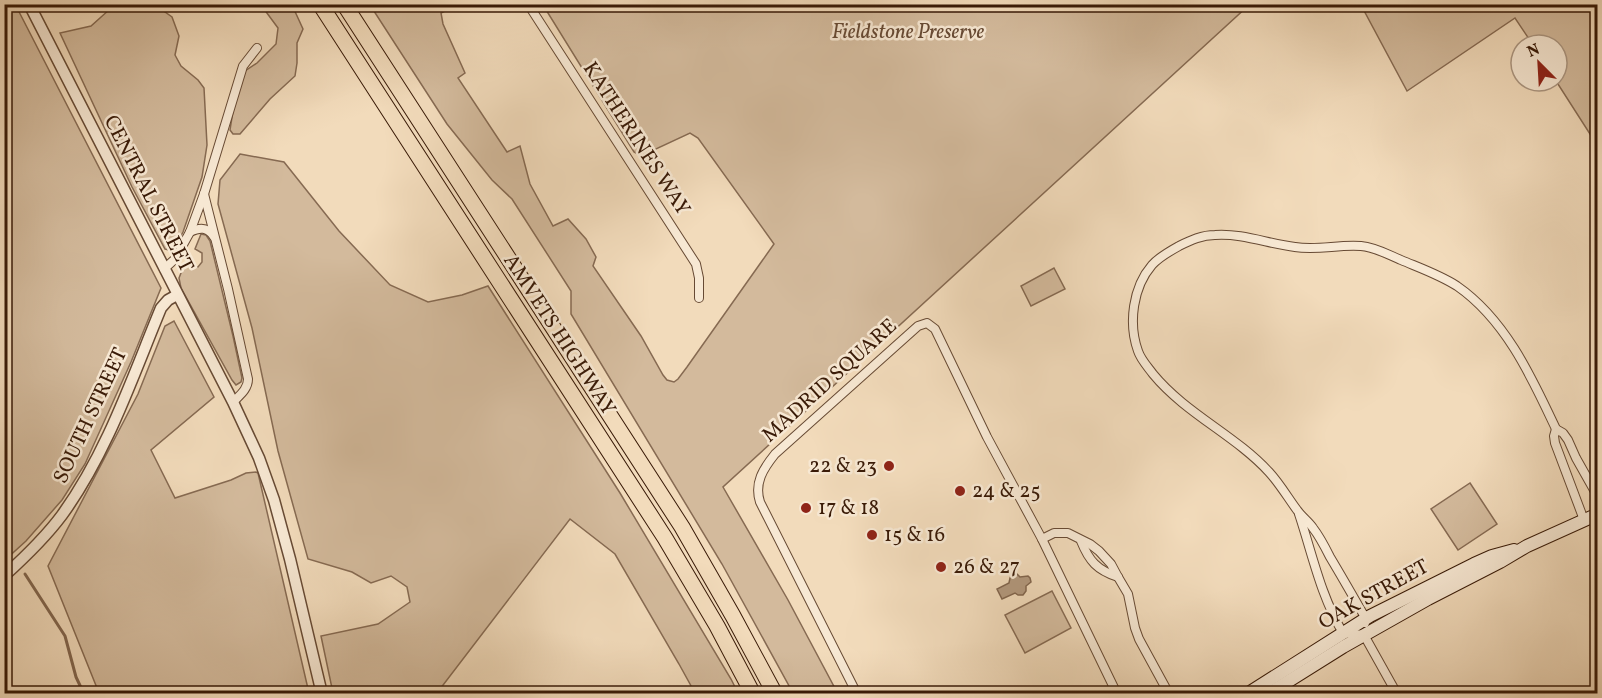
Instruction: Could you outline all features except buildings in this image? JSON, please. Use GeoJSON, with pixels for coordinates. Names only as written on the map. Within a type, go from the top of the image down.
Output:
{"type":"FeatureCollection","features":[{"type":"Feature","properties":{"kind":"highway","name":"AMVETS HIGHWAY"},"geometry":{"type":"LineString","coordinates":[[320,4],[637,494],[690,580],[753,693]]}},
{"type":"Feature","properties":{"kind":"highway","name":"AMVETS HIGHWAY"},"geometry":{"type":"LineString","coordinates":[[344,4],[682,527],[734,616],[775,693]]}},
{"type":"Feature","properties":{"kind":"main road","name":"OAK STREET"},"geometry":{"type":"LineString","coordinates":[[1268,693],[1364,635],[1449,588],[1527,546],[1598,514]]}},
{"type":"Feature","properties":{"kind":"main road","name":"OAK STREET"},"geometry":{"type":"LineString","coordinates":[[1247,693],[1366,619],[1432,584],[1497,554],[1527,546]]}},
{"type":"Feature","properties":{"kind":"street","name":"CENTRAL STREET"},"geometry":{"type":"LineString","coordinates":[[29,4],[256,451],[285,539],[322,693]]}},
{"type":"Feature","properties":{"kind":"street","name":"KATHERINES WAY"},"geometry":{"type":"LineString","coordinates":[[528,4],[696,264],[699,298]]}},
{"type":"Feature","properties":{"kind":"street"},"geometry":{"type":"LineString","coordinates":[[164,269],[175,259],[190,232],[243,66],[257,48]]}},
{"type":"Feature","properties":{"kind":"street"},"geometry":{"type":"LineString","coordinates":[[204,194],[248,379],[246,388],[233,402]]}},
{"type":"Feature","properties":{"kind":"street"},"geometry":{"type":"LineString","coordinates":[[190,232],[197,228],[204,228],[211,232],[215,239]]}},
{"type":"Feature","properties":{"kind":"street"},"geometry":{"type":"LineString","coordinates":[[1397,693],[1364,635],[1366,619],[1313,527],[1262,465],[1183,405],[1143,362],[1138,351],[1133,326],[1133,310],[1143,279],[1153,265],[1178,247],[1199,237],[1216,235],[1304,248],[1361,246],[1372,248],[1444,278],[1474,300],[1511,344],[1529,373],[1556,429],[1568,440],[1598,497]]}},
{"type":"Feature","properties":{"kind":"street","name":"SOUTH STREET"},"geometry":{"type":"LineString","coordinates":[[4,576],[51,529],[78,490],[105,440],[161,308],[177,294]]}},
{"type":"Feature","properties":{"kind":"street","name":"MADRID SQUARE"},"geometry":{"type":"LineString","coordinates":[[857,693],[760,502],[759,479],[775,454],[918,326],[927,323],[935,329],[1117,693]]}},
{"type":"Feature","properties":{"kind":"street"},"geometry":{"type":"LineString","coordinates":[[1556,429],[1555,443],[1584,520]]}},
{"type":"Feature","properties":{"kind":"street"},"geometry":{"type":"LineString","coordinates":[[1298,511],[1337,623],[1343,633],[1364,635]]}},
{"type":"Feature","properties":{"kind":"street"},"geometry":{"type":"LineString","coordinates":[[1042,539],[1053,533],[1061,532],[1076,536],[1099,551],[1111,564],[1128,594],[1139,639],[1169,693]]}},
{"type":"Feature","properties":{"kind":"green space"},"geometry":{"type":"Polygon","coordinates":[[[15,4],[161,288],[85,464],[62,500],[26,541],[5,560],[4,5],[15,4]]]}},
{"type":"Feature","properties":{"kind":"green space"},"geometry":{"type":"Polygon","coordinates":[[[110,5],[155,5],[172,17],[179,36],[175,55],[181,66],[204,88],[207,145],[202,177],[183,232],[173,251],[165,249],[132,187],[60,33],[91,26],[110,9],[110,5]]]}},
{"type":"Feature","properties":{"kind":"green space"},"geometry":{"type":"Polygon","coordinates":[[[261,5],[292,5],[303,29],[297,43],[295,76],[270,99],[240,134],[233,134],[230,130],[233,111],[245,71],[257,63],[276,44],[278,28],[261,5]]]}},
{"type":"Feature","properties":{"kind":"green space","name":"Fieldstone Preserve"},"geometry":{"type":"Polygon","coordinates":[[[370,5],[457,5],[441,13],[443,24],[465,73],[458,78],[507,152],[520,146],[530,184],[553,226],[568,219],[586,239],[596,257],[593,266],[641,336],[663,375],[667,380],[674,382],[774,244],[698,138],[690,133],[641,156],[634,152],[543,5],[1249,5],[723,487],[788,600],[838,694],[793,693],[722,564],[571,314],[571,291],[512,199],[492,180],[447,124],[370,5]]]}},
{"type":"Feature","properties":{"kind":"green space"},"geometry":{"type":"Polygon","coordinates":[[[457,5],[495,5],[476,9],[457,5]]]}},
{"type":"Feature","properties":{"kind":"green space"},"geometry":{"type":"Polygon","coordinates":[[[1361,5],[1597,5],[1597,145],[1564,93],[1569,93],[1569,33],[1525,33],[1515,18],[1407,91],[1361,5]]]}},
{"type":"Feature","properties":{"kind":"green space"},"geometry":{"type":"Polygon","coordinates":[[[240,154],[284,162],[339,231],[390,285],[428,302],[462,295],[488,286],[620,493],[738,693],[695,693],[615,554],[570,519],[437,693],[333,693],[321,636],[378,624],[410,602],[407,587],[391,576],[371,583],[352,572],[308,559],[278,451],[252,328],[218,204],[220,180],[240,154]]]}},
{"type":"Feature","properties":{"kind":"green space"},"geometry":{"type":"Polygon","coordinates":[[[201,234],[206,235],[210,241],[233,336],[242,378],[241,382],[236,385],[181,288],[179,278],[185,263],[198,267],[202,262],[202,253],[195,249],[201,234]]]}},
{"type":"Feature","properties":{"kind":"green space"},"geometry":{"type":"Polygon","coordinates":[[[1054,268],[1065,289],[1031,306],[1021,286],[1054,268]]]}},
{"type":"Feature","properties":{"kind":"green space"},"geometry":{"type":"Polygon","coordinates":[[[174,321],[214,397],[151,450],[175,498],[246,473],[258,473],[309,693],[99,693],[48,566],[138,394],[165,326],[174,321]]]}},
{"type":"Feature","properties":{"kind":"green space"},"geometry":{"type":"Polygon","coordinates":[[[1470,483],[1497,524],[1458,550],[1431,509],[1470,483]]]}},
{"type":"Feature","properties":{"kind":"green space"},"geometry":{"type":"Polygon","coordinates":[[[1052,591],[1071,628],[1025,653],[1005,615],[1052,591]]]}},
{"type":"Feature","properties":{"kind":"shaded area"},"geometry":{"type":"Polygon","coordinates":[[[1012,574],[1020,577],[1028,576],[1031,582],[1026,586],[1023,595],[1015,593],[1002,599],[997,589],[1009,583],[1012,574]]]}},
{"type":"Feature","properties":{"kind":"waterway"},"geometry":{"type":"LineString","coordinates":[[4,557],[8,560]]}},
{"type":"Feature","properties":{"kind":"waterway"},"geometry":{"type":"LineString","coordinates":[[25,574],[65,636],[76,677],[84,694]]}},
{"type":"Feature","properties":{"kind":"place","name":"22 & 23"},"geometry":{"type":"Point","coordinates":[889,466]}},
{"type":"Feature","properties":{"kind":"place","name":"24 & 25"},"geometry":{"type":"Point","coordinates":[960,491]}},
{"type":"Feature","properties":{"kind":"place","name":"17 & 18"},"geometry":{"type":"Point","coordinates":[806,508]}},
{"type":"Feature","properties":{"kind":"place","name":"15 & 16"},"geometry":{"type":"Point","coordinates":[872,535]}},
{"type":"Feature","properties":{"kind":"place","name":"26 & 27"},"geometry":{"type":"Point","coordinates":[941,567]}}]}
